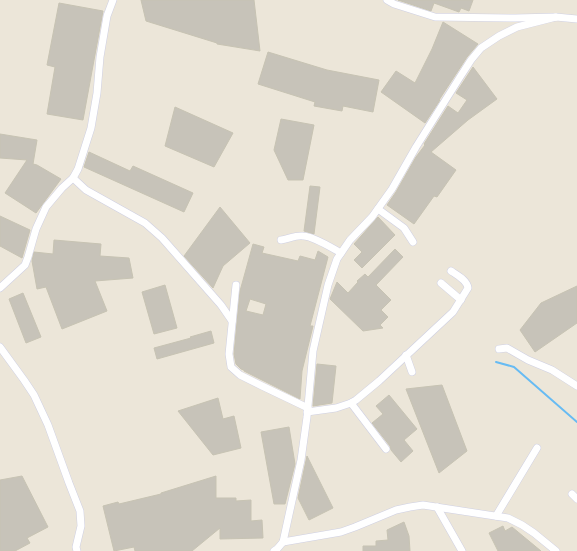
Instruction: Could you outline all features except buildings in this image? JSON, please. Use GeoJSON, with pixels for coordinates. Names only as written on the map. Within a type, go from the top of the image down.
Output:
{"type":"FeatureCollection","features":[{"type":"Feature","properties":{"kind":"street"},"geometry":{"type":"LineString","coordinates":[[0,288],[25,265],[36,229],[46,207],[62,188],[73,178],[78,169],[91,128],[107,16],[113,0]]}},
{"type":"Feature","properties":{"kind":"street"},"geometry":{"type":"LineString","coordinates":[[387,0],[394,4],[435,17],[556,17],[577,19]]}},
{"type":"Feature","properties":{"kind":"street"},"geometry":{"type":"LineString","coordinates":[[274,551],[283,542],[301,460],[308,410],[313,351],[328,285],[341,253],[350,240],[372,217],[392,189],[416,146],[471,60],[482,48],[498,36],[522,26],[556,17]]}},
{"type":"Feature","properties":{"kind":"street"},"geometry":{"type":"LineString","coordinates":[[508,18],[508,32]]}},
{"type":"Feature","properties":{"kind":"street"},"geometry":{"type":"LineString","coordinates":[[73,178],[86,190],[144,223],[162,238],[221,305],[232,321]]}},
{"type":"Feature","properties":{"kind":"street"},"geometry":{"type":"LineString","coordinates":[[378,209],[404,228],[413,242]]}},
{"type":"Feature","properties":{"kind":"street"},"geometry":{"type":"LineString","coordinates":[[281,240],[299,236],[312,237],[341,253]]}},
{"type":"Feature","properties":{"kind":"street"},"geometry":{"type":"LineString","coordinates":[[236,285],[229,354],[230,367],[240,375],[308,410],[336,408],[351,404],[379,381],[452,312],[461,300],[468,288],[468,285],[451,271]]}},
{"type":"Feature","properties":{"kind":"street"},"geometry":{"type":"LineString","coordinates":[[441,283],[461,300]]}},
{"type":"Feature","properties":{"kind":"street"},"geometry":{"type":"LineString","coordinates":[[0,347],[34,395],[48,425],[80,511],[82,526],[76,547],[77,551]]}},
{"type":"Feature","properties":{"kind":"street"},"geometry":{"type":"LineString","coordinates":[[499,349],[507,348],[528,360],[552,370],[577,386]]}},
{"type":"Feature","properties":{"kind":"street"},"geometry":{"type":"LineString","coordinates":[[406,355],[412,372]]}},
{"type":"Feature","properties":{"kind":"street"},"geometry":{"type":"LineString","coordinates":[[351,404],[386,449]]}},
{"type":"Feature","properties":{"kind":"street"},"geometry":{"type":"LineString","coordinates":[[496,516],[537,448]]}},
{"type":"Feature","properties":{"kind":"street"},"geometry":{"type":"LineString","coordinates":[[283,542],[341,532],[396,510],[423,505],[508,518],[534,533],[556,551]]}},
{"type":"Feature","properties":{"kind":"street"},"geometry":{"type":"LineString","coordinates":[[438,507],[462,551]]}},
{"type":"Feature","properties":{"kind":"waterway"},"geometry":{"type":"LineString","coordinates":[[496,362],[514,367],[577,422]]}}]}
